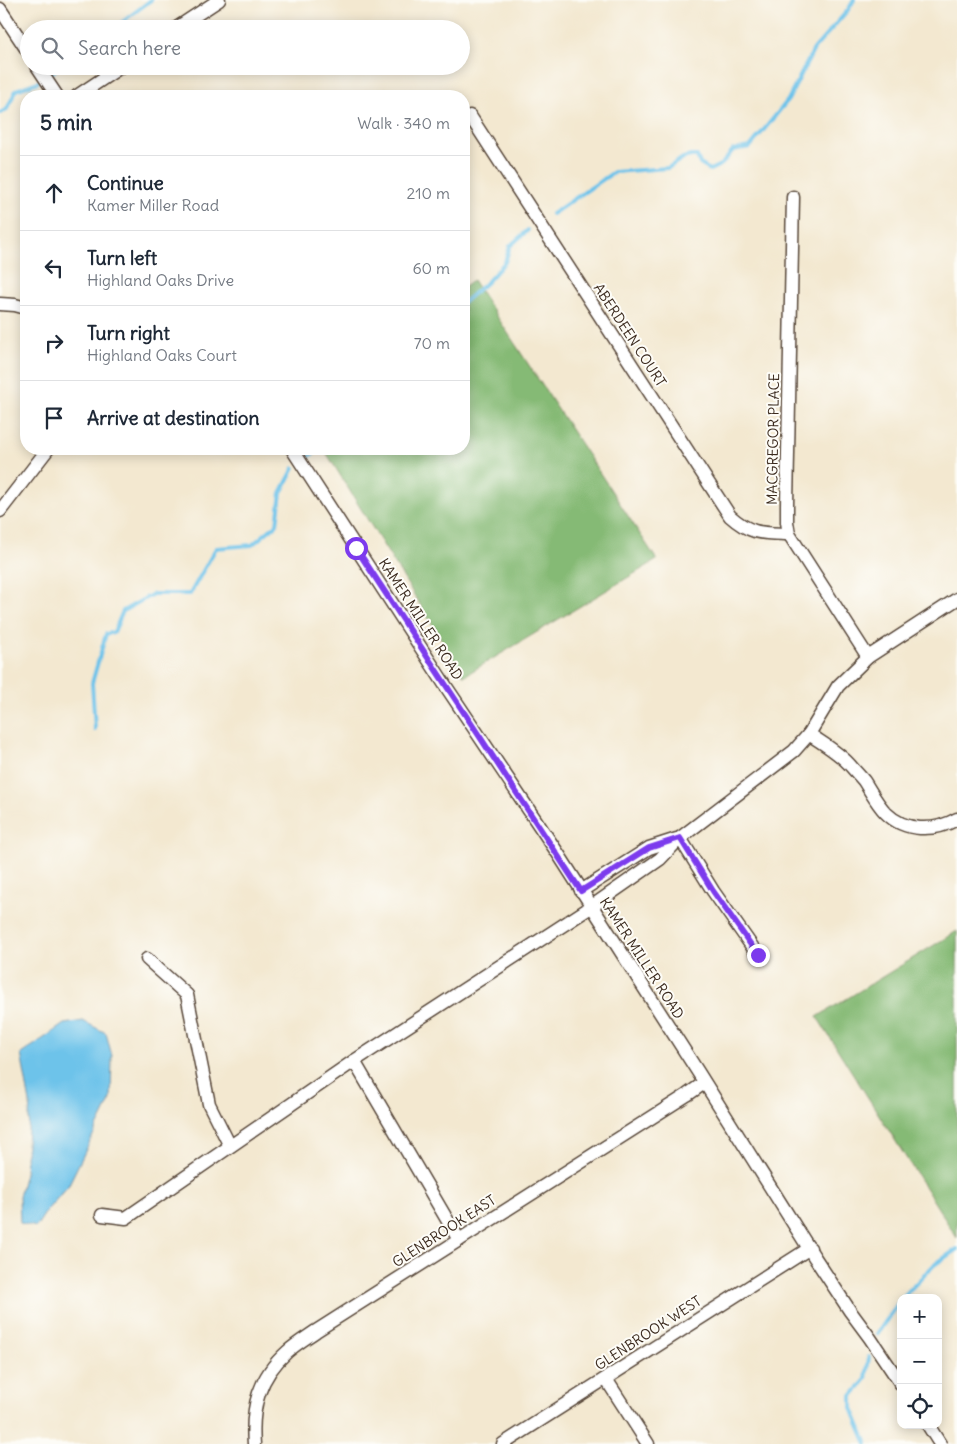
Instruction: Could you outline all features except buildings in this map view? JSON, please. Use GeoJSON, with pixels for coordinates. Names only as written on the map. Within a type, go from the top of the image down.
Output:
{"type":"FeatureCollection","features":[{"type":"Feature","properties":{"kind":"street"},"geometry":{"type":"LineString","coordinates":[[189,20],[219,0]]}},
{"type":"Feature","properties":{"kind":"street"},"geometry":{"type":"LineString","coordinates":[[0,9],[20,39]]}},
{"type":"Feature","properties":{"kind":"street"},"geometry":{"type":"LineString","coordinates":[[44,75],[53,90]]}},
{"type":"Feature","properties":{"kind":"street"},"geometry":{"type":"LineString","coordinates":[[86,90],[108,75]]}},
{"type":"Feature","properties":{"kind":"street","name":"ABERDEEN COURT"},"geometry":{"type":"LineString","coordinates":[[470,116],[730,516],[740,525],[751,530],[763,533],[789,534]]}},
{"type":"Feature","properties":{"kind":"street","name":"MACGREGOR PLACE"},"geometry":{"type":"LineString","coordinates":[[793,198],[787,505],[789,534],[868,657]]}},
{"type":"Feature","properties":{"kind":"street"},"geometry":{"type":"LineString","coordinates":[[0,304],[20,306]]}},
{"type":"Feature","properties":{"kind":"street"},"geometry":{"type":"LineString","coordinates":[[0,511],[43,455]]}},
{"type":"Feature","properties":{"kind":"street","name":"KAMER MILLER ROAD"},"geometry":{"type":"LineString","coordinates":[[296,455],[591,906],[850,1311],[897,1378]]}},
{"type":"Feature","properties":{"kind":"street"},"geometry":{"type":"LineString","coordinates":[[102,1215],[126,1218],[354,1061],[660,859],[680,838],[794,751],[809,734],[838,686],[868,657],[957,599]]}},
{"type":"Feature","properties":{"kind":"street"},"geometry":{"type":"LineString","coordinates":[[809,734],[847,762],[886,813],[897,820],[908,826],[931,828],[942,826],[957,819]]}},
{"type":"Feature","properties":{"kind":"street"},"geometry":{"type":"LineString","coordinates":[[581,891],[649,848],[680,838]]}},
{"type":"Feature","properties":{"kind":"street"},"geometry":{"type":"LineString","coordinates":[[680,838],[713,891],[758,955]]}},
{"type":"Feature","properties":{"kind":"street"},"geometry":{"type":"LineString","coordinates":[[147,959],[187,995],[209,1104],[230,1146]]}},
{"type":"Feature","properties":{"kind":"street"},"geometry":{"type":"LineString","coordinates":[[354,1061],[459,1240]]}},
{"type":"Feature","properties":{"kind":"street","name":"GLENBROOK EAST"},"geometry":{"type":"LineString","coordinates":[[254,1444],[253,1419],[260,1388],[272,1369],[287,1352],[316,1331],[704,1083]]}},
{"type":"Feature","properties":{"kind":"street","name":"GLENBROOK WEST"},"geometry":{"type":"LineString","coordinates":[[503,1444],[810,1248]]}},
{"type":"Feature","properties":{"kind":"street"},"geometry":{"type":"LineString","coordinates":[[606,1379],[648,1444]]}},
{"type":"Feature","properties":{"kind":"street"},"geometry":{"type":"LineString","coordinates":[[931,1429],[940,1444]]}},
{"type":"Feature","properties":{"kind":"green space"},"geometry":{"type":"Polygon","coordinates":[[[473,280],[657,560],[464,676],[328,455],[470,455],[470,282],[473,280]]]}},
{"type":"Feature","properties":{"kind":"green space"},"geometry":{"type":"Polygon","coordinates":[[[957,931],[957,1238],[817,1017],[957,931]]]}},
{"type":"Feature","properties":{"kind":"water"},"geometry":{"type":"Polygon","coordinates":[[[83,1021],[106,1033],[112,1056],[111,1099],[68,1186],[47,1210],[36,1227],[20,1223],[19,1196],[25,1173],[30,1103],[21,1054],[64,1024],[83,1021]]]}},
{"type":"Feature","properties":{"kind":"waterway"},"geometry":{"type":"LineString","coordinates":[[125,20],[151,0]]}},
{"type":"Feature","properties":{"kind":"waterway"},"geometry":{"type":"LineString","coordinates":[[552,214],[614,172],[668,168],[683,158],[691,156],[697,156],[700,164],[710,170],[722,164],[733,150],[750,147],[788,100],[814,49],[848,10],[854,0]]}},
{"type":"Feature","properties":{"kind":"waterway"},"geometry":{"type":"LineString","coordinates":[[0,113],[7,109],[16,90],[38,82]]}},
{"type":"Feature","properties":{"kind":"waterway"},"geometry":{"type":"LineString","coordinates":[[470,297],[505,262],[510,246],[528,230]]}},
{"type":"Feature","properties":{"kind":"waterway"},"geometry":{"type":"LineString","coordinates":[[95,729],[92,683],[106,634],[114,632],[123,611],[153,594],[190,594],[216,548],[252,545],[277,524],[281,493],[294,468]]}},
{"type":"Feature","properties":{"kind":"waterway"},"geometry":{"type":"LineString","coordinates":[[906,1294],[934,1265],[957,1249]]}},
{"type":"Feature","properties":{"kind":"waterway"},"geometry":{"type":"LineString","coordinates":[[877,1334],[897,1305]]}},
{"type":"Feature","properties":{"kind":"waterway"},"geometry":{"type":"LineString","coordinates":[[867,1444],[852,1408],[852,1396],[866,1379],[869,1357]]}},
{"type":"Feature","properties":{"kind":"route"},"geometry":{"type":"LineString","coordinates":[[356,548],[581,891],[649,848],[680,838],[713,891],[758,955]]}}]}
